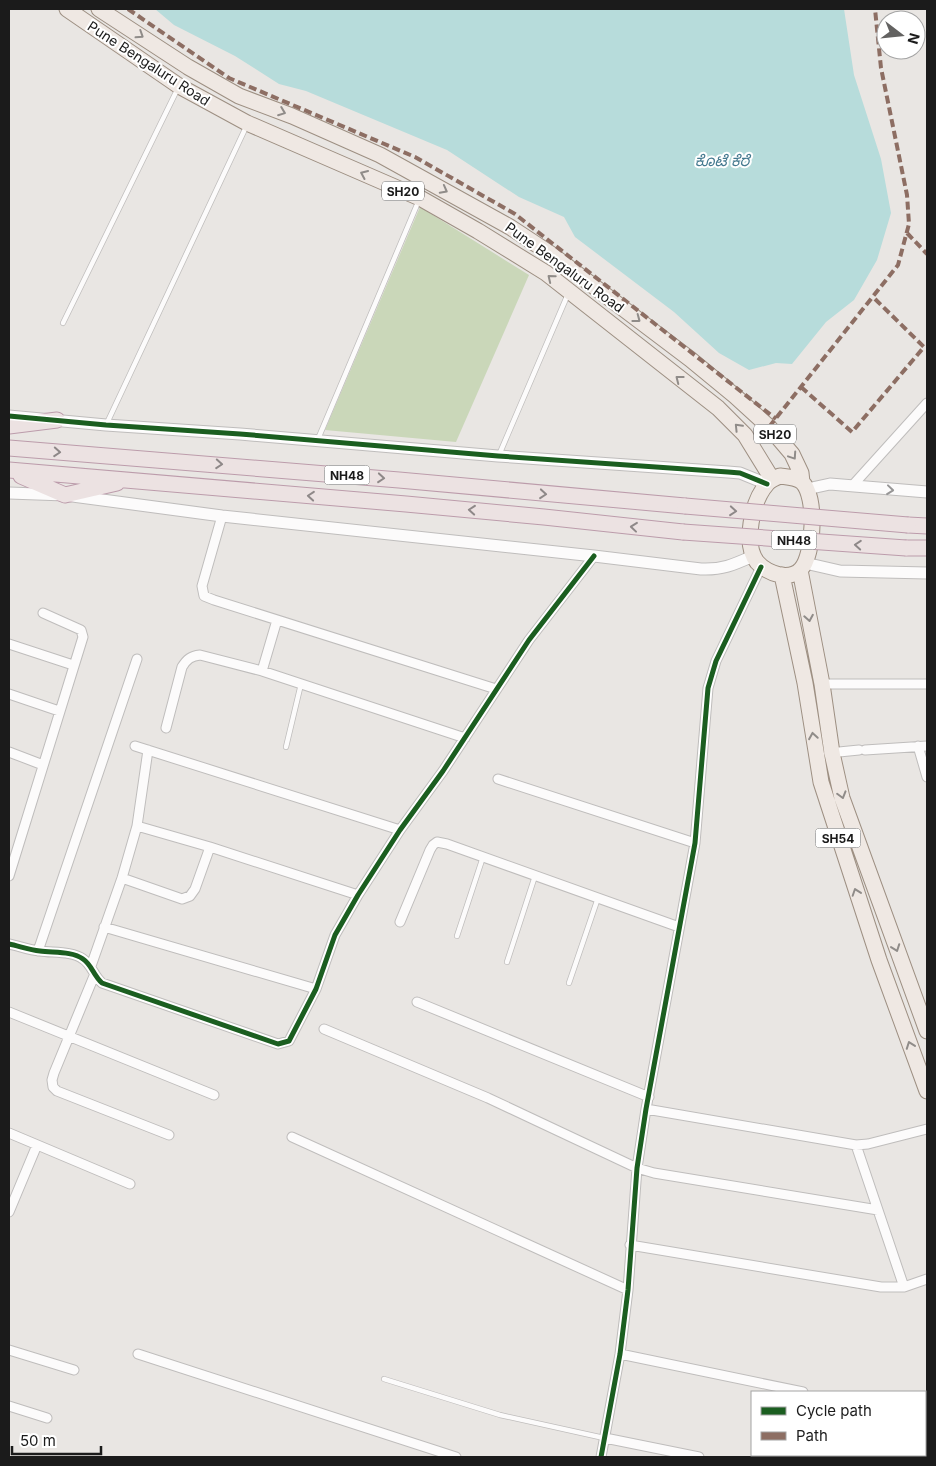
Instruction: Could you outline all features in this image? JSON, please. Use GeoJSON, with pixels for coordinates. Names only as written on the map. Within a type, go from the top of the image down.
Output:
{"type":"FeatureCollection","features":[{"type":"Feature","properties":{"kind":"highway"},"geometry":{"type":"LineString","coordinates":[[9,426],[57,420]]}},
{"type":"Feature","properties":{"kind":"highway","name":"NH48"},"geometry":{"type":"LineString","coordinates":[[9,448],[927,526]]}},
{"type":"Feature","properties":{"kind":"highway"},"geometry":{"type":"LineString","coordinates":[[10,470],[66,495],[129,480]]}},
{"type":"Feature","properties":{"kind":"highway","name":"NH48"},"geometry":{"type":"LineString","coordinates":[[10,470],[524,515],[682,532],[927,548]]}},
{"type":"Feature","properties":{"kind":"main road","name":"Pune Bengaluru Road"},"geometry":{"type":"LineString","coordinates":[[67,9],[179,86],[248,123],[420,198],[546,273],[718,408],[736,425],[754,448],[770,482]]}},
{"type":"Feature","properties":{"kind":"main road","name":"Pune Bengaluru Road"},"geometry":{"type":"LineString","coordinates":[[99,9],[188,67],[238,96],[292,116],[380,155],[510,226],[551,254],[690,359],[742,402],[769,427],[792,454],[801,473],[804,485]]}},
{"type":"Feature","properties":{"kind":"main road"},"geometry":{"type":"LineString","coordinates":[[780,476],[788,477],[804,485],[810,500],[811,544],[803,567],[796,573],[782,575],[772,573],[757,562],[750,546],[751,525],[757,503],[770,482],[780,476]]}},
{"type":"Feature","properties":{"kind":"main road","name":"SH54"},"geometry":{"type":"LineString","coordinates":[[803,567],[832,753],[842,798],[927,1031]]}},
{"type":"Feature","properties":{"kind":"main road","name":"SH54"},"geometry":{"type":"LineString","coordinates":[[782,575],[805,683],[821,782],[879,960],[927,1091]]}},
{"type":"Feature","properties":{"kind":"main road"},"geometry":{"type":"LineString","coordinates":[[846,862],[862,856]]}},
{"type":"Feature","properties":{"kind":"street"},"geometry":{"type":"LineString","coordinates":[[853,485],[927,403]]}},
{"type":"Feature","properties":{"kind":"street"},"geometry":{"type":"LineString","coordinates":[[9,416],[498,456],[740,473],[770,482]]}},
{"type":"Feature","properties":{"kind":"street"},"geometry":{"type":"LineString","coordinates":[[804,485],[853,485],[927,492]]}},
{"type":"Feature","properties":{"kind":"street"},"geometry":{"type":"LineString","coordinates":[[9,493],[66,495],[222,516],[701,569],[716,570],[757,562]]}},
{"type":"Feature","properties":{"kind":"street"},"geometry":{"type":"LineString","coordinates":[[222,516],[202,586],[204,596],[496,689]]}},
{"type":"Feature","properties":{"kind":"street"},"geometry":{"type":"LineString","coordinates":[[9,944],[38,951],[76,955],[83,958],[91,966],[94,976],[102,984],[278,1044],[289,1041],[316,989],[335,935],[358,895],[529,640],[594,556]]}},
{"type":"Feature","properties":{"kind":"street"},"geometry":{"type":"LineString","coordinates":[[601,1457],[620,1354],[628,1290],[637,1168],[646,1109],[695,842],[708,688],[716,661],[757,562]]}},
{"type":"Feature","properties":{"kind":"street"},"geometry":{"type":"LineString","coordinates":[[803,567],[927,573]]}},
{"type":"Feature","properties":{"kind":"street"},"geometry":{"type":"LineString","coordinates":[[9,876],[82,637],[81,630],[42,613]]}},
{"type":"Feature","properties":{"kind":"street"},"geometry":{"type":"LineString","coordinates":[[262,670],[277,620]]}},
{"type":"Feature","properties":{"kind":"street"},"geometry":{"type":"LineString","coordinates":[[9,644],[73,665]]}},
{"type":"Feature","properties":{"kind":"street"},"geometry":{"type":"LineString","coordinates":[[166,728],[182,667],[186,660],[192,656],[200,656],[262,670],[465,738]]}},
{"type":"Feature","properties":{"kind":"street"},"geometry":{"type":"LineString","coordinates":[[38,951],[137,659]]}},
{"type":"Feature","properties":{"kind":"street"},"geometry":{"type":"LineString","coordinates":[[822,684],[927,684]]}},
{"type":"Feature","properties":{"kind":"street"},"geometry":{"type":"LineString","coordinates":[[9,694],[59,711]]}},
{"type":"Feature","properties":{"kind":"street"},"geometry":{"type":"LineString","coordinates":[[135,746],[400,830]]}},
{"type":"Feature","properties":{"kind":"street"},"geometry":{"type":"LineString","coordinates":[[918,746],[927,777]]}},
{"type":"Feature","properties":{"kind":"street"},"geometry":{"type":"LineString","coordinates":[[816,756],[862,750],[927,746]]}},
{"type":"Feature","properties":{"kind":"street"},"geometry":{"type":"LineString","coordinates":[[91,966],[122,878],[137,826],[148,750]]}},
{"type":"Feature","properties":{"kind":"street"},"geometry":{"type":"LineString","coordinates":[[9,752],[43,765]]}},
{"type":"Feature","properties":{"kind":"street"},"geometry":{"type":"LineString","coordinates":[[498,779],[695,842]]}},
{"type":"Feature","properties":{"kind":"street"},"geometry":{"type":"LineString","coordinates":[[137,826],[210,847],[358,895]]}},
{"type":"Feature","properties":{"kind":"street"},"geometry":{"type":"LineString","coordinates":[[400,922],[433,845],[437,842],[442,842],[679,927]]}},
{"type":"Feature","properties":{"kind":"street"},"geometry":{"type":"LineString","coordinates":[[122,878],[182,899],[190,896],[195,889],[210,847]]}},
{"type":"Feature","properties":{"kind":"street"},"geometry":{"type":"LineString","coordinates":[[104,927],[316,989]]}},
{"type":"Feature","properties":{"kind":"street"},"geometry":{"type":"LineString","coordinates":[[94,976],[54,1073],[53,1087],[57,1091],[169,1135]]}},
{"type":"Feature","properties":{"kind":"street"},"geometry":{"type":"LineString","coordinates":[[417,1002],[649,1097]]}},
{"type":"Feature","properties":{"kind":"street"},"geometry":{"type":"LineString","coordinates":[[9,1012],[214,1095]]}},
{"type":"Feature","properties":{"kind":"street"},"geometry":{"type":"LineString","coordinates":[[324,1029],[488,1098],[637,1168],[654,1173],[878,1210]]}},
{"type":"Feature","properties":{"kind":"street"},"geometry":{"type":"LineString","coordinates":[[646,1109],[856,1145],[868,1144],[927,1129]]}},
{"type":"Feature","properties":{"kind":"street"},"geometry":{"type":"LineString","coordinates":[[9,1133],[130,1184]]}},
{"type":"Feature","properties":{"kind":"street"},"geometry":{"type":"LineString","coordinates":[[292,1137],[628,1290]]}},
{"type":"Feature","properties":{"kind":"street"},"geometry":{"type":"LineString","coordinates":[[9,1212],[37,1145]]}},
{"type":"Feature","properties":{"kind":"street"},"geometry":{"type":"LineString","coordinates":[[856,1145],[904,1287]]}},
{"type":"Feature","properties":{"kind":"street"},"geometry":{"type":"LineString","coordinates":[[630,1245],[881,1287],[904,1287],[927,1279]]}},
{"type":"Feature","properties":{"kind":"street"},"geometry":{"type":"LineString","coordinates":[[9,1350],[74,1370]]}},
{"type":"Feature","properties":{"kind":"street"},"geometry":{"type":"LineString","coordinates":[[138,1354],[456,1457]]}},
{"type":"Feature","properties":{"kind":"street"},"geometry":{"type":"LineString","coordinates":[[620,1354],[798,1391]]}},
{"type":"Feature","properties":{"kind":"street"},"geometry":{"type":"LineString","coordinates":[[9,1406],[47,1418]]}},
{"type":"Feature","properties":{"kind":"street"},"geometry":{"type":"LineString","coordinates":[[605,1438],[699,1457]]}},
{"type":"Feature","properties":{"kind":"lane"},"geometry":{"type":"LineString","coordinates":[[63,322],[179,86]]}},
{"type":"Feature","properties":{"kind":"lane"},"geometry":{"type":"LineString","coordinates":[[106,425],[248,123]]}},
{"type":"Feature","properties":{"kind":"lane"},"geometry":{"type":"LineString","coordinates":[[318,440],[420,198]]}},
{"type":"Feature","properties":{"kind":"lane"},"geometry":{"type":"LineString","coordinates":[[498,456],[569,292]]}},
{"type":"Feature","properties":{"kind":"lane"},"geometry":{"type":"LineString","coordinates":[[286,747],[301,684]]}},
{"type":"Feature","properties":{"kind":"lane"},"geometry":{"type":"LineString","coordinates":[[457,936],[483,857]]}},
{"type":"Feature","properties":{"kind":"lane"},"geometry":{"type":"LineString","coordinates":[[507,962],[535,876]]}},
{"type":"Feature","properties":{"kind":"lane"},"geometry":{"type":"LineString","coordinates":[[569,984],[598,898]]}},
{"type":"Feature","properties":{"kind":"lane"},"geometry":{"type":"LineString","coordinates":[[384,1379],[500,1416],[605,1438]]}},
{"type":"Feature","properties":{"kind":"green space"},"geometry":{"type":"Polygon","coordinates":[[[420,207],[529,275],[456,442],[325,430],[420,207]]]}},
{"type":"Feature","properties":{"kind":"water","name":"ಕೊಟೆ ಕೆರೆ"},"geometry":{"type":"Polygon","coordinates":[[[155,9],[844,9],[854,75],[881,159],[891,213],[877,260],[854,300],[826,322],[792,364],[776,363],[749,370],[719,353],[674,312],[575,237],[564,217],[519,197],[447,150],[306,91],[279,84],[235,56],[174,25],[155,9]]]}},
{"type":"Feature","properties":{"kind":"marked path"},"geometry":{"type":"LineString","coordinates":[[128,9],[229,78],[415,157],[515,214],[776,419]]}},
{"type":"Feature","properties":{"kind":"marked path"},"geometry":{"type":"LineString","coordinates":[[769,427],[898,265],[909,224],[907,195],[881,68],[875,9]]}},
{"type":"Feature","properties":{"kind":"marked path"},"geometry":{"type":"LineString","coordinates":[[907,233],[927,254]]}},
{"type":"Feature","properties":{"kind":"marked path"},"geometry":{"type":"LineString","coordinates":[[801,387],[852,432],[924,347],[873,297]]}},
{"type":"Feature","properties":{"kind":"cycle path"},"geometry":{"type":"LineString","coordinates":[[9,416],[498,456],[740,473],[767,484]]}},
{"type":"Feature","properties":{"kind":"cycle path"},"geometry":{"type":"LineString","coordinates":[[9,944],[79,956],[86,961],[102,983],[278,1044],[289,1041],[316,989],[335,935],[358,895],[400,830],[443,771],[529,640],[594,556]]}},
{"type":"Feature","properties":{"kind":"cycle path"},"geometry":{"type":"LineString","coordinates":[[601,1457],[620,1354],[628,1290],[637,1168],[646,1109],[695,843],[708,688],[716,661],[761,567]]}}]}
